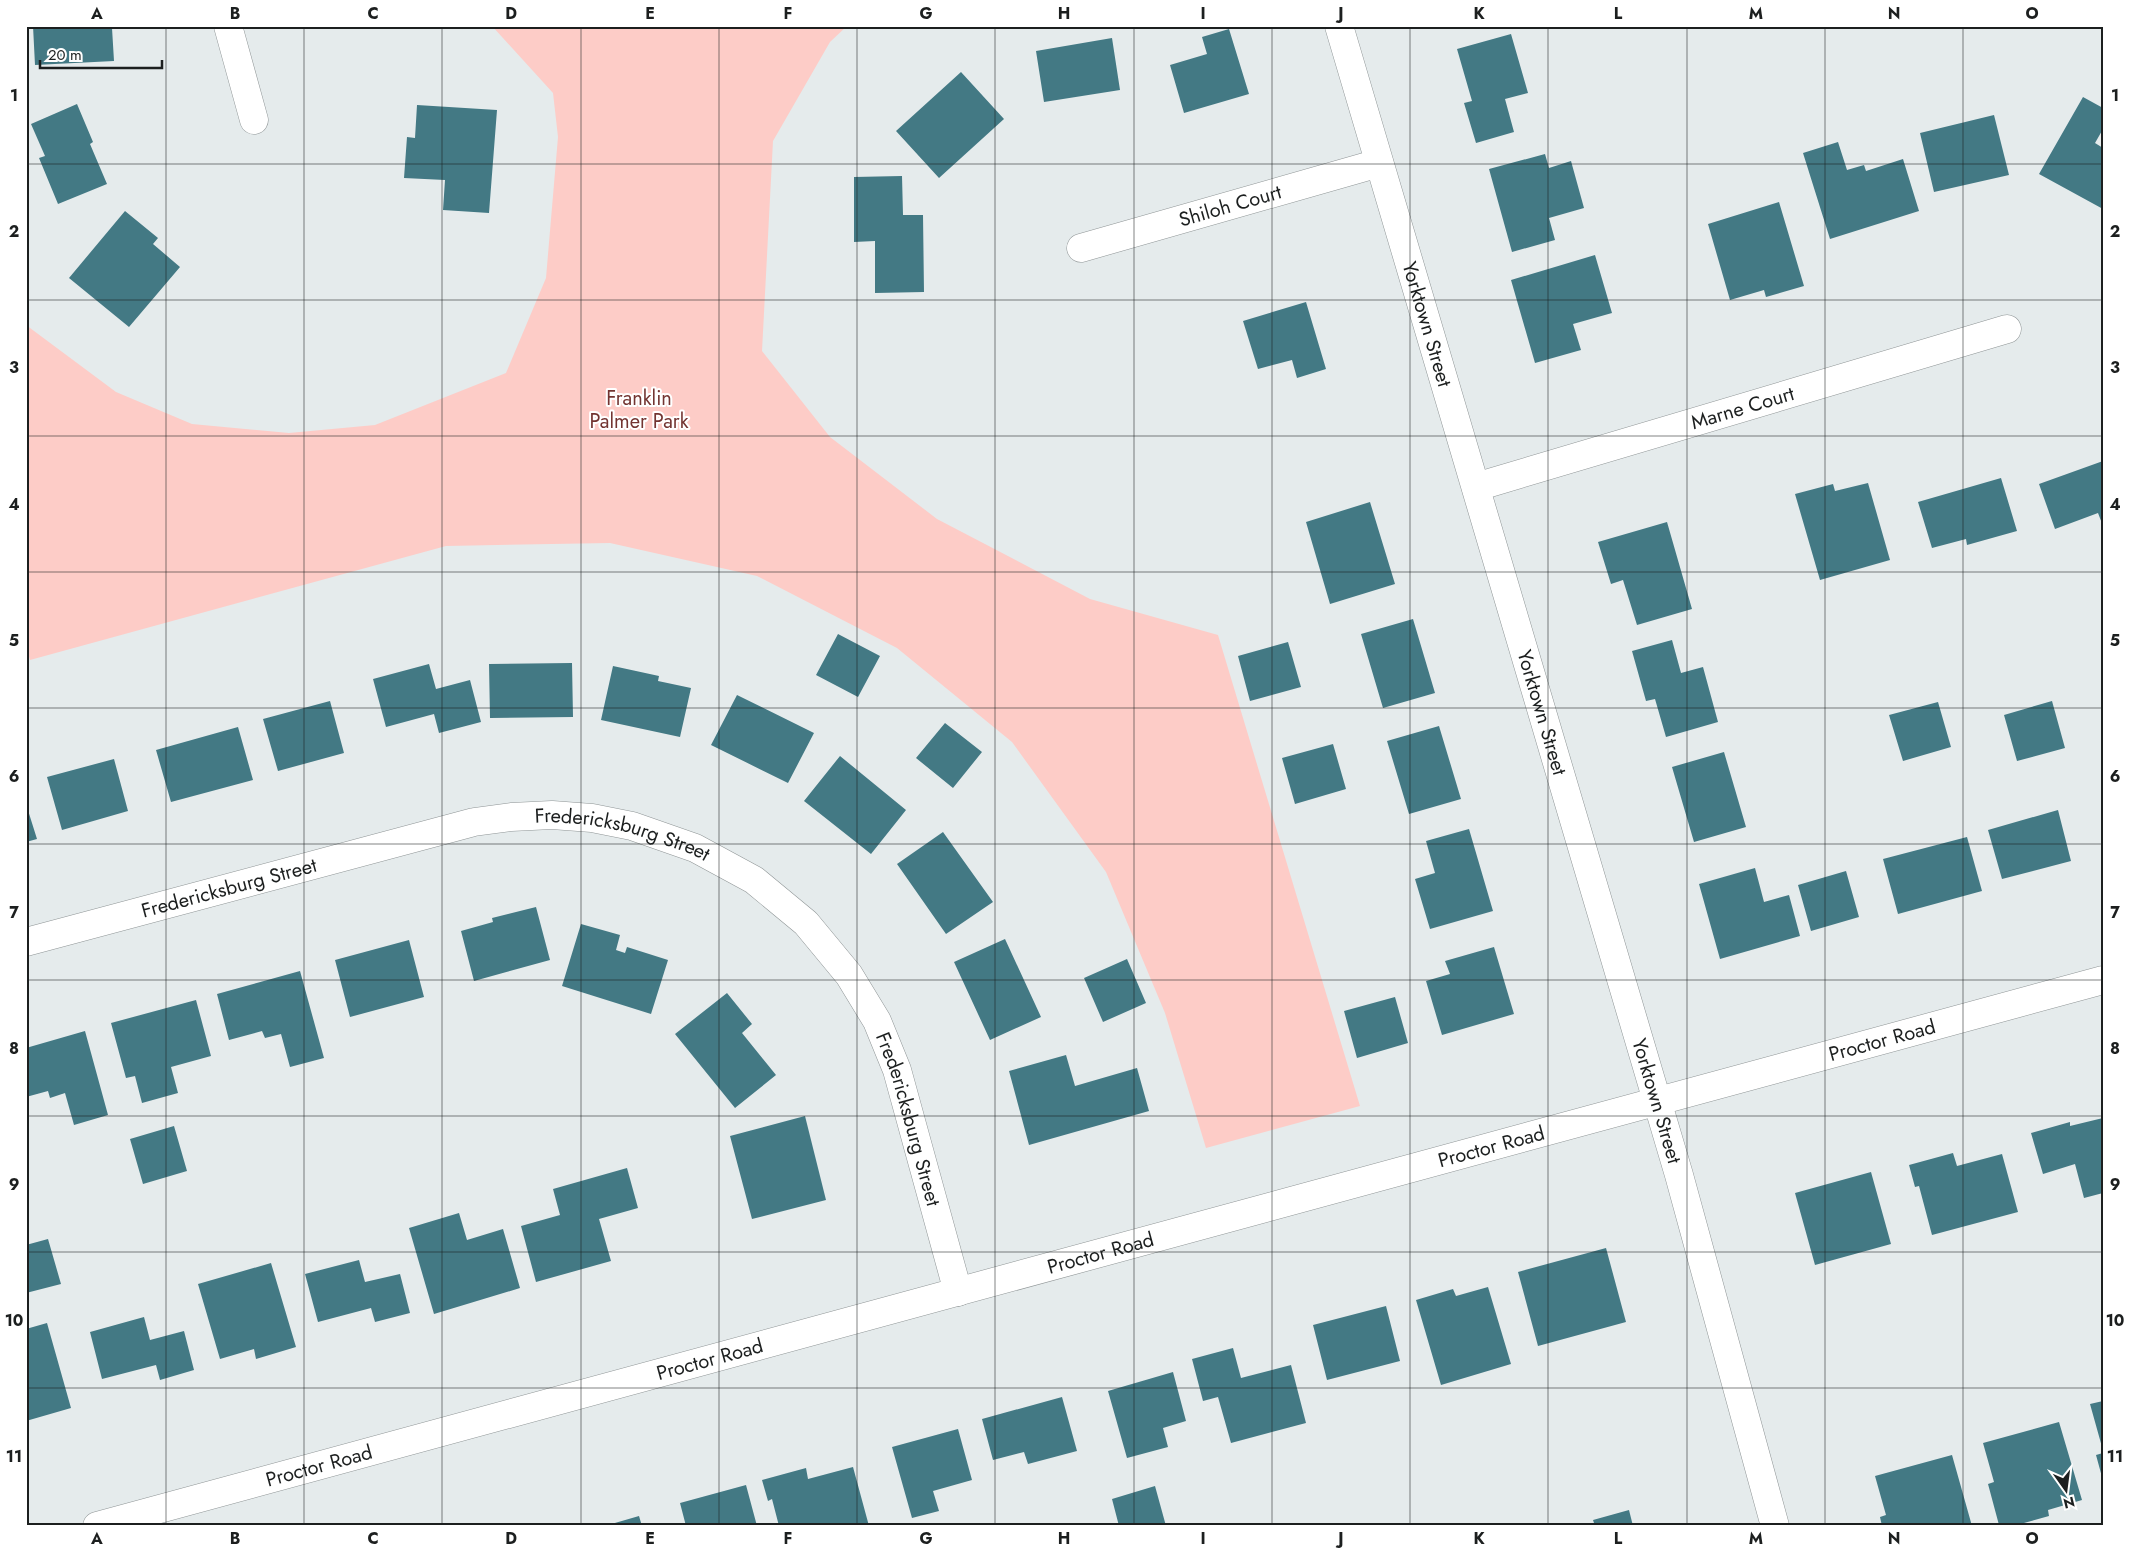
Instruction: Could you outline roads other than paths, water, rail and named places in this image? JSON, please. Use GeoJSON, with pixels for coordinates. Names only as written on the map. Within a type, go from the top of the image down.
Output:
{"type":"FeatureCollection","features":[{"type":"Feature","properties":{"kind":"street"},"geometry":{"type":"LineString","coordinates":[[228,26],[254,120]]}},
{"type":"Feature","properties":{"kind":"street","name":"Yorktown Street"},"geometry":{"type":"LineString","coordinates":[[1339,26],[1658,1101],[1742,1401],[1774,1526]]}},
{"type":"Feature","properties":{"kind":"street","name":"Shiloh Court"},"geometry":{"type":"LineString","coordinates":[[1081,248],[1379,162]]}},
{"type":"Feature","properties":{"kind":"street","name":"Marne Court"},"geometry":{"type":"LineString","coordinates":[[1476,487],[2007,329]]}},
{"type":"Feature","properties":{"kind":"street","name":"Fredericksburg Street"},"geometry":{"type":"LineString","coordinates":[[26,942],[474,822],[512,817],[552,815],[592,818],[632,826],[696,848],[754,880],[806,923],[850,975],[877,1021],[897,1070],[958,1292]]}},
{"type":"Feature","properties":{"kind":"street","name":"Proctor Road"},"geometry":{"type":"LineString","coordinates":[[97,1526],[2103,980]]}},
{"type":"Feature","properties":{"kind":"park label","name":"Franklin Palmer Park"},"geometry":{"type":"Point","coordinates":[639,410]}}]}
